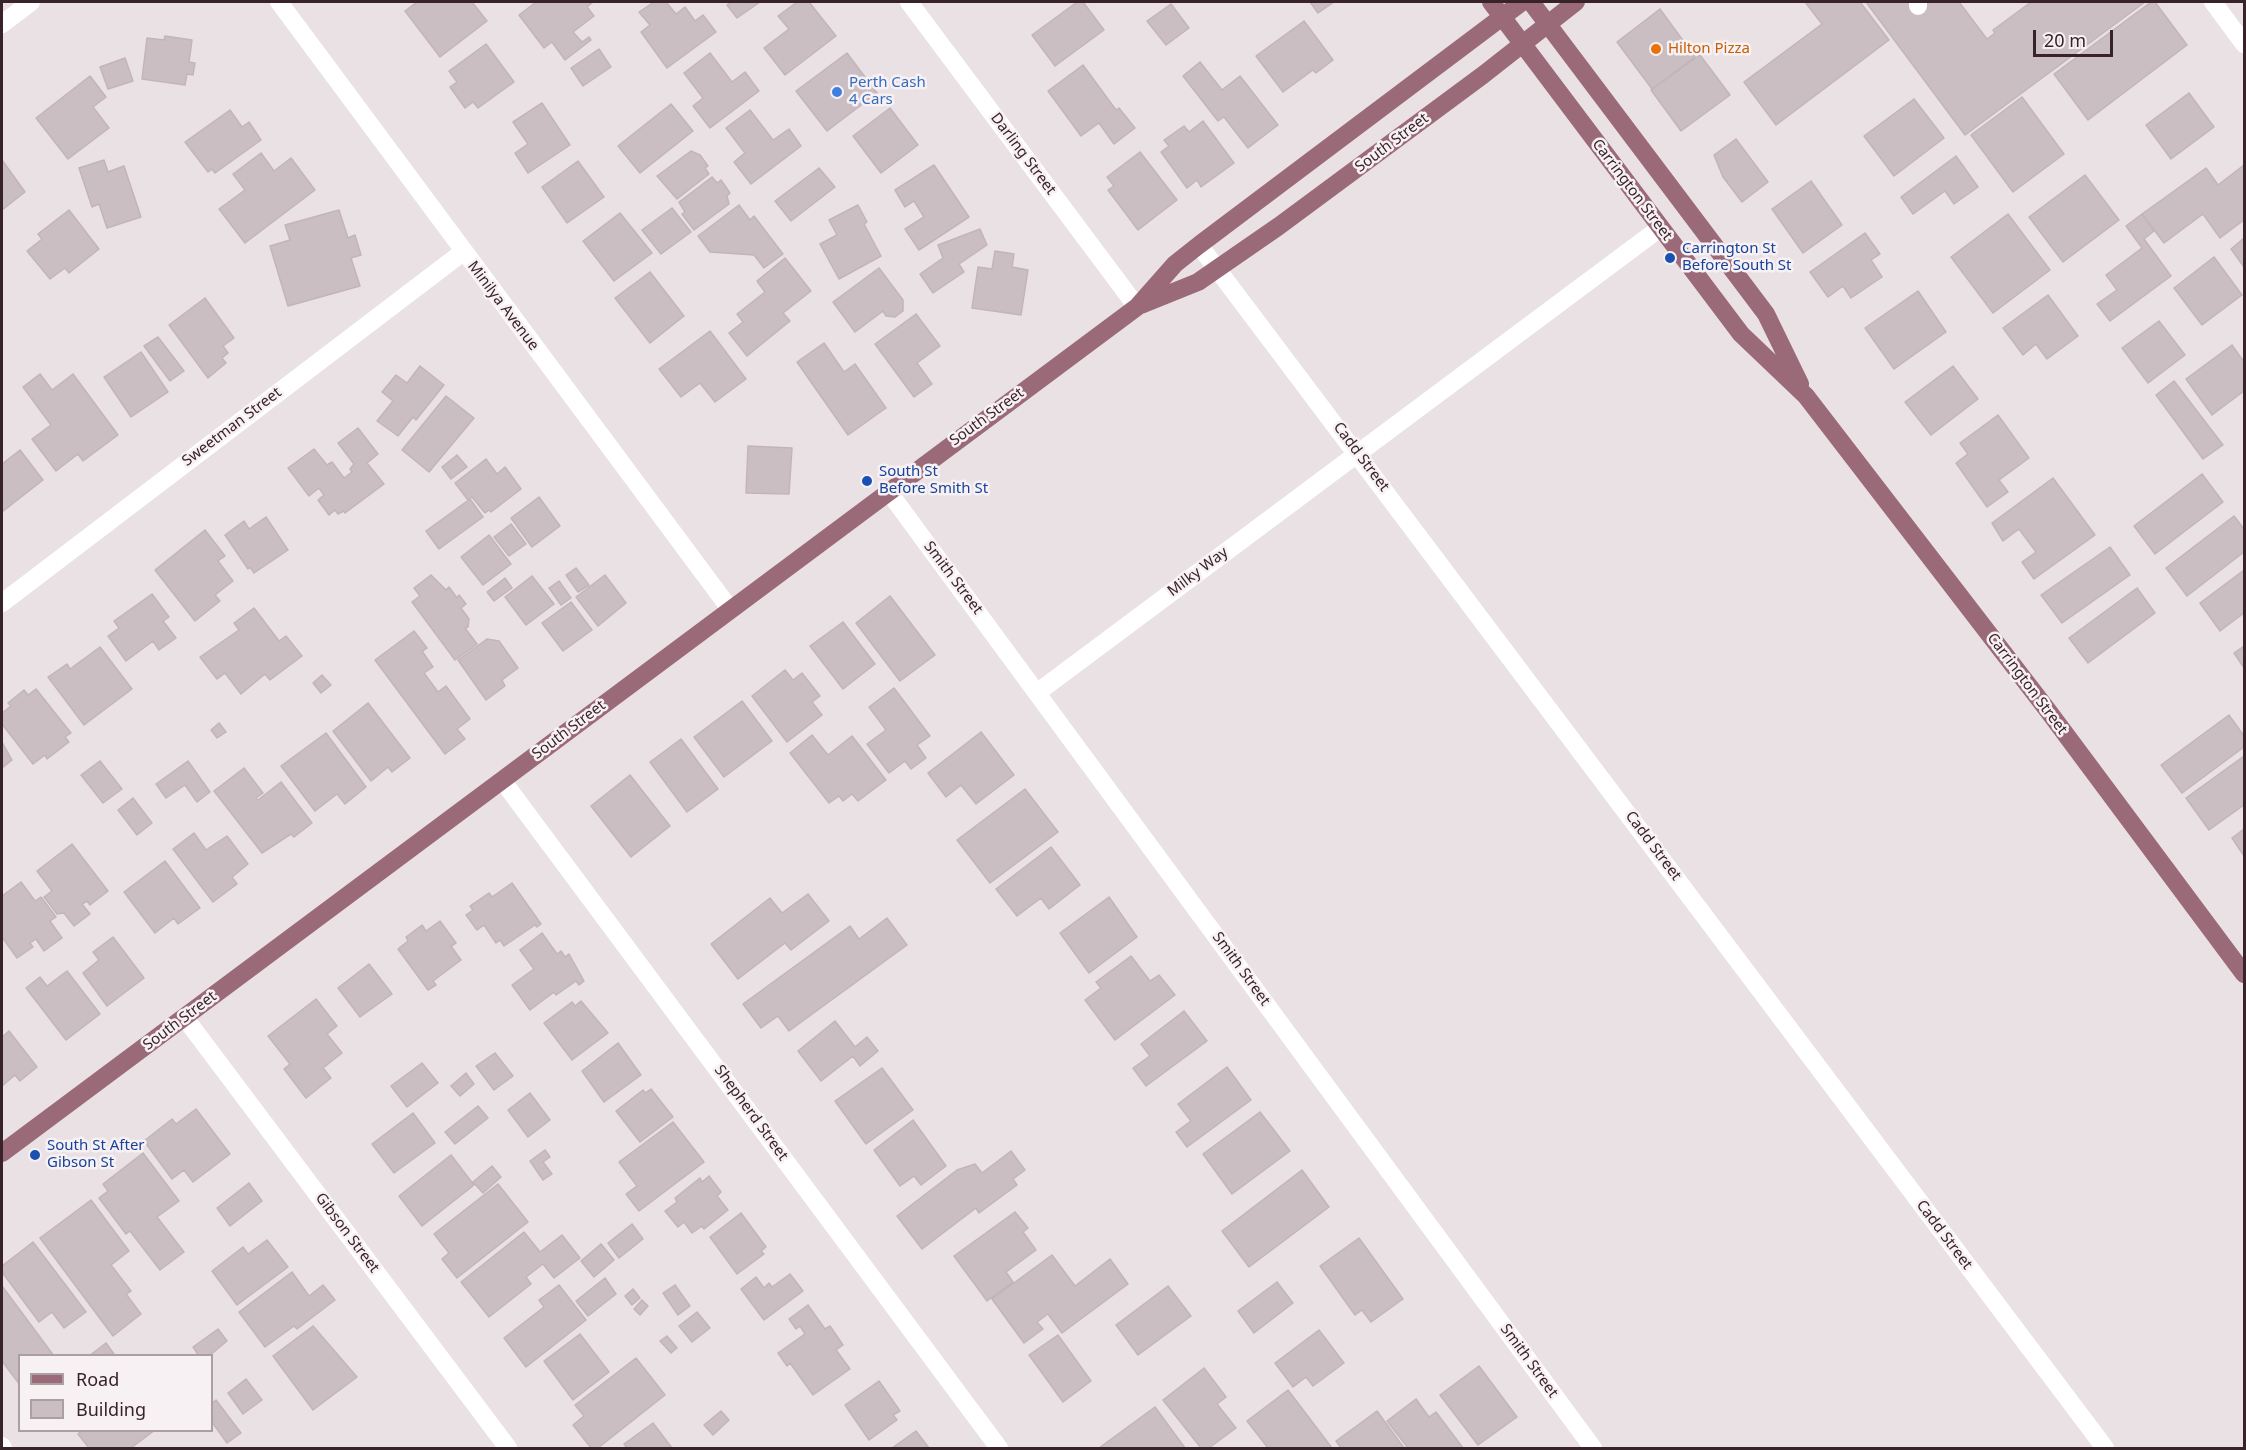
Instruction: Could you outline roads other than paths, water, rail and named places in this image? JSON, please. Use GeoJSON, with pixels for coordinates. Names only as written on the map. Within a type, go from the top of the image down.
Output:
{"type":"FeatureCollection","features":[{"type":"Feature","properties":{"kind":"main road","name":"Carrington Street"},"geometry":{"type":"LineString","coordinates":[[1491,2],[1741,334],[1806,396],[2042,703],[2244,974]]}},
{"type":"Feature","properties":{"kind":"main road","name":"South Street"},"geometry":{"type":"LineString","coordinates":[[2,1153],[1137,307],[1175,264],[1522,2]]}},
{"type":"Feature","properties":{"kind":"main road","name":"Carrington Street"},"geometry":{"type":"LineString","coordinates":[[1531,2],[1766,314],[1806,396]]}},
{"type":"Feature","properties":{"kind":"main road","name":"South Street"},"geometry":{"type":"LineString","coordinates":[[1137,307],[1198,282],[1377,155],[1576,2]]}},
{"type":"Feature","properties":{"kind":"street"},"geometry":{"type":"LineString","coordinates":[[2,24],[31,2]]}},
{"type":"Feature","properties":{"kind":"street","name":"Minilya Avenue"},"geometry":{"type":"LineString","coordinates":[[279,2],[730,609]]}},
{"type":"Feature","properties":{"kind":"street","name":"Darling Street"},"geometry":{"type":"LineString","coordinates":[[909,2],[1137,307]]}},
{"type":"Feature","properties":{"kind":"street"},"geometry":{"type":"LineString","coordinates":[[2213,2],[2244,44]]}},
{"type":"Feature","properties":{"kind":"street","name":"Milky Way"},"geometry":{"type":"LineString","coordinates":[[1038,692],[1660,228]]}},
{"type":"Feature","properties":{"kind":"street","name":"Cadd Street"},"geometry":{"type":"LineString","coordinates":[[1199,245],[1358,452],[2105,1449]]}},
{"type":"Feature","properties":{"kind":"street","name":"Sweetman Street"},"geometry":{"type":"LineString","coordinates":[[2,603],[463,252]]}},
{"type":"Feature","properties":{"kind":"street","name":"Smith Street"},"geometry":{"type":"LineString","coordinates":[[888,491],[1038,692],[1584,1445]]}},
{"type":"Feature","properties":{"kind":"street","name":"Shepherd Street"},"geometry":{"type":"LineString","coordinates":[[502,780],[999,1449]]}},
{"type":"Feature","properties":{"kind":"street","name":"Gibson Street"},"geometry":{"type":"LineString","coordinates":[[185,1018],[508,1449]]}},
{"type":"Feature","properties":{"kind":"place","name":"Hilton Pizza"},"geometry":{"type":"Point","coordinates":[1656,49]}},
{"type":"Feature","properties":{"kind":"place","name":"Perth Cash 4 Cars"},"geometry":{"type":"Point","coordinates":[837,92]}},
{"type":"Feature","properties":{"kind":"place","name":"Carrington St Before South St"},"geometry":{"type":"Point","coordinates":[1670,258]}},
{"type":"Feature","properties":{"kind":"place","name":"South St Before Smith St"},"geometry":{"type":"Point","coordinates":[867,481]}},
{"type":"Feature","properties":{"kind":"place","name":"South St After Gibson St"},"geometry":{"type":"Point","coordinates":[35,1155]}}]}
